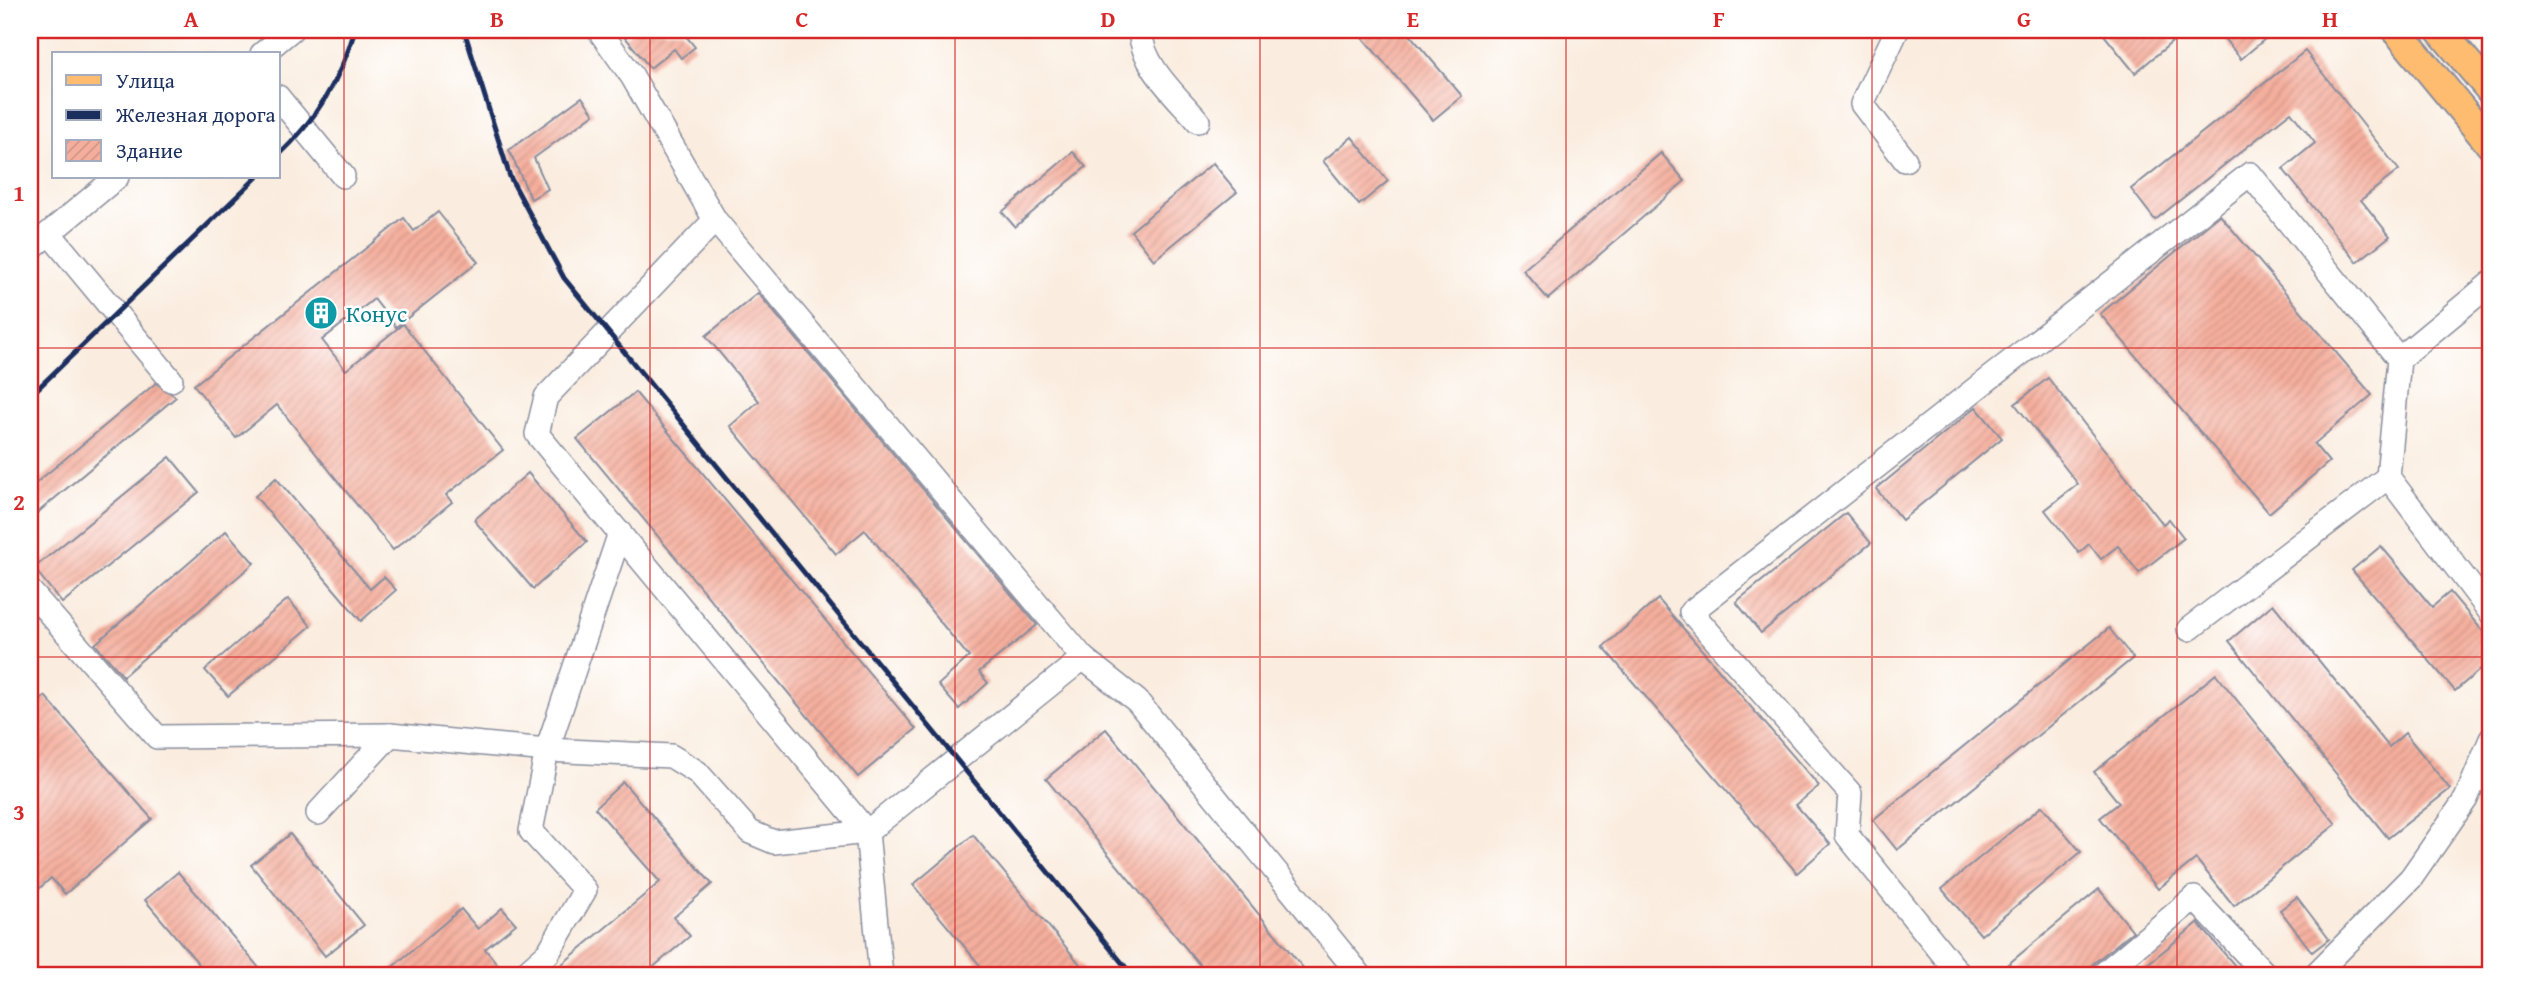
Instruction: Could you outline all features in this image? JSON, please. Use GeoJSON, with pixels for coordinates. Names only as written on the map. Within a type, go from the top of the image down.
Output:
{"type":"FeatureCollection","features":[{"type":"Feature","properties":{"kind":"main road"},"geometry":{"type":"LineString","coordinates":[[2396,30],[2491,145]]}},
{"type":"Feature","properties":{"kind":"main road"},"geometry":{"type":"LineString","coordinates":[[2440,30],[2491,91]]}},
{"type":"Feature","properties":{"kind":"street"},"geometry":{"type":"LineString","coordinates":[[264,52],[291,30]]}},
{"type":"Feature","properties":{"kind":"street"},"geometry":{"type":"LineString","coordinates":[[599,30],[632,76],[715,220],[1083,658],[1137,701],[1360,975]]}},
{"type":"Feature","properties":{"kind":"street"},"geometry":{"type":"LineString","coordinates":[[1140,30],[1141,48],[1153,67],[1198,121]]}},
{"type":"Feature","properties":{"kind":"street"},"geometry":{"type":"LineString","coordinates":[[1897,30],[1862,104],[1905,160]]}},
{"type":"Feature","properties":{"kind":"street"},"geometry":{"type":"LineString","coordinates":[[280,99],[343,176]]}},
{"type":"Feature","properties":{"kind":"street"},"geometry":{"type":"LineString","coordinates":[[1959,975],[1847,835],[1850,793],[1691,612],[2250,174],[2399,359],[2388,477],[2491,613]]}},
{"type":"Feature","properties":{"kind":"street"},"geometry":{"type":"LineString","coordinates":[[30,249],[116,178]]}},
{"type":"Feature","properties":{"kind":"street"},"geometry":{"type":"LineString","coordinates":[[715,220],[546,397],[537,434],[867,832],[881,975]]}},
{"type":"Feature","properties":{"kind":"street"},"geometry":{"type":"LineString","coordinates":[[50,233],[170,380]]}},
{"type":"Feature","properties":{"kind":"street"},"geometry":{"type":"LineString","coordinates":[[2399,359],[2491,283]]}},
{"type":"Feature","properties":{"kind":"street"},"geometry":{"type":"LineString","coordinates":[[2189,629],[2388,477]]}},
{"type":"Feature","properties":{"kind":"street"},"geometry":{"type":"LineString","coordinates":[[523,975],[548,953],[585,890],[531,831],[547,750],[620,533]]}},
{"type":"Feature","properties":{"kind":"street"},"geometry":{"type":"LineString","coordinates":[[30,591],[157,737],[390,735],[547,750],[671,755],[696,772],[750,832],[775,842],[867,832],[1083,658]]}},
{"type":"Feature","properties":{"kind":"street"},"geometry":{"type":"LineString","coordinates":[[318,813],[390,735]]}},
{"type":"Feature","properties":{"kind":"street"},"geometry":{"type":"LineString","coordinates":[[2315,975],[2411,878],[2466,799],[2491,739]]}},
{"type":"Feature","properties":{"kind":"street"},"geometry":{"type":"LineString","coordinates":[[2102,975],[2194,898],[2266,975]]}},
{"type":"Feature","properties":{"kind":"building"},"geometry":{"type":"Polygon","coordinates":[[[634,30],[681,30],[695,47],[681,58],[674,49],[650,68],[625,37],[634,30]]]}},
{"type":"Feature","properties":{"kind":"building"},"geometry":{"type":"Polygon","coordinates":[[[1356,30],[1406,30],[1462,96],[1433,120],[1356,30]]]}},
{"type":"Feature","properties":{"kind":"building"},"geometry":{"type":"Polygon","coordinates":[[[2100,30],[2162,30],[2172,42],[2135,73],[2100,30]]]}},
{"type":"Feature","properties":{"kind":"building"},"geometry":{"type":"Polygon","coordinates":[[[2217,30],[2257,30],[2265,39],[2241,59],[2217,30]]]}},
{"type":"Feature","properties":{"kind":"building"},"geometry":{"type":"Polygon","coordinates":[[[2305,51],[2399,170],[2361,200],[2390,236],[2357,262],[2283,169],[2315,143],[2291,112],[2155,220],[2131,189],[2305,51]]]}},
{"type":"Feature","properties":{"kind":"building"},"geometry":{"type":"Polygon","coordinates":[[[582,97],[594,114],[534,158],[548,189],[531,199],[509,150],[582,97]]]}},
{"type":"Feature","properties":{"kind":"building"},"geometry":{"type":"Polygon","coordinates":[[[1352,137],[1388,181],[1359,205],[1323,161],[1352,137]]]}},
{"type":"Feature","properties":{"kind":"building"},"geometry":{"type":"Polygon","coordinates":[[[1073,152],[1086,167],[1015,227],[1002,212],[1073,152]]]}},
{"type":"Feature","properties":{"kind":"building"},"geometry":{"type":"Polygon","coordinates":[[[1661,153],[1685,181],[1548,299],[1523,270],[1661,153]]]}},
{"type":"Feature","properties":{"kind":"building"},"geometry":{"type":"Polygon","coordinates":[[[1213,163],[1237,192],[1154,260],[1131,231],[1213,163]]]}},
{"type":"Feature","properties":{"kind":"building"},"geometry":{"type":"Polygon","coordinates":[[[438,212],[478,262],[396,327],[374,299],[322,340],[346,370],[403,324],[503,450],[446,495],[452,502],[393,550],[277,405],[236,438],[194,385],[404,218],[414,231],[438,212]]]}},
{"type":"Feature","properties":{"kind":"building"},"geometry":{"type":"Polygon","coordinates":[[[2220,215],[2372,395],[2314,444],[2329,462],[2269,513],[2100,314],[2220,215]]]}},
{"type":"Feature","properties":{"kind":"building"},"geometry":{"type":"Polygon","coordinates":[[[758,293],[1037,625],[979,672],[988,683],[959,709],[938,685],[969,657],[865,530],[836,554],[730,426],[759,401],[706,336],[758,293]]]}},
{"type":"Feature","properties":{"kind":"building"},"geometry":{"type":"Polygon","coordinates":[[[2048,378],[2163,524],[2169,519],[2184,538],[2139,573],[2118,546],[2101,559],[2089,544],[2079,553],[2045,510],[2078,484],[2015,404],[2048,378]]]}},
{"type":"Feature","properties":{"kind":"building"},"geometry":{"type":"Polygon","coordinates":[[[156,383],[176,397],[30,519],[30,488],[156,383]]]}},
{"type":"Feature","properties":{"kind":"building"},"geometry":{"type":"Polygon","coordinates":[[[635,392],[916,729],[858,777],[577,439],[635,392]]]}},
{"type":"Feature","properties":{"kind":"building"},"geometry":{"type":"Polygon","coordinates":[[[1976,407],[2002,438],[1902,520],[1876,489],[1976,407]]]}},
{"type":"Feature","properties":{"kind":"building"},"geometry":{"type":"Polygon","coordinates":[[[170,457],[199,492],[62,603],[34,568],[170,457]]]}},
{"type":"Feature","properties":{"kind":"building"},"geometry":{"type":"Polygon","coordinates":[[[528,473],[587,542],[533,589],[474,520],[528,473]]]}},
{"type":"Feature","properties":{"kind":"building"},"geometry":{"type":"Polygon","coordinates":[[[276,478],[370,589],[384,577],[396,590],[361,621],[255,496],[276,478]]]}},
{"type":"Feature","properties":{"kind":"building"},"geometry":{"type":"Polygon","coordinates":[[[1846,513],[1871,543],[1761,633],[1736,602],[1846,513]]]}},
{"type":"Feature","properties":{"kind":"building"},"geometry":{"type":"Polygon","coordinates":[[[226,531],[254,563],[123,676],[95,644],[226,531]]]}},
{"type":"Feature","properties":{"kind":"building"},"geometry":{"type":"Polygon","coordinates":[[[2381,546],[2432,607],[2450,592],[2491,641],[2491,660],[2455,691],[2352,570],[2381,546]]]}},
{"type":"Feature","properties":{"kind":"building"},"geometry":{"type":"Polygon","coordinates":[[[288,599],[311,626],[228,696],[205,670],[288,599]]]}},
{"type":"Feature","properties":{"kind":"building"},"geometry":{"type":"Polygon","coordinates":[[[1658,599],[1819,786],[1796,805],[1830,844],[1797,873],[1603,647],[1658,599]]]}},
{"type":"Feature","properties":{"kind":"building"},"geometry":{"type":"Polygon","coordinates":[[[2273,604],[2389,747],[2405,733],[2450,789],[2388,838],[2229,641],[2273,604]]]}},
{"type":"Feature","properties":{"kind":"building"},"geometry":{"type":"Polygon","coordinates":[[[2109,628],[2133,658],[1897,850],[1873,820],[2109,628]]]}},
{"type":"Feature","properties":{"kind":"building"},"geometry":{"type":"Polygon","coordinates":[[[2216,674],[2336,824],[2234,906],[2196,859],[2158,889],[2100,818],[2119,803],[2094,772],[2216,674]]]}},
{"type":"Feature","properties":{"kind":"building"},"geometry":{"type":"Polygon","coordinates":[[[45,696],[152,819],[65,894],[51,878],[30,897],[30,710],[45,696]]]}},
{"type":"Feature","properties":{"kind":"building"},"geometry":{"type":"Polygon","coordinates":[[[1106,729],[1309,975],[1208,975],[1046,779],[1106,729]]]}},
{"type":"Feature","properties":{"kind":"building"},"geometry":{"type":"Polygon","coordinates":[[[623,782],[712,884],[674,917],[690,936],[644,975],[549,975],[660,882],[595,808],[623,782]]]}},
{"type":"Feature","properties":{"kind":"building"},"geometry":{"type":"Polygon","coordinates":[[[2042,806],[2081,852],[1981,935],[1942,889],[2042,806]]]}},
{"type":"Feature","properties":{"kind":"building"},"geometry":{"type":"Polygon","coordinates":[[[290,834],[364,925],[325,956],[251,865],[290,834]]]}},
{"type":"Feature","properties":{"kind":"building"},"geometry":{"type":"Polygon","coordinates":[[[973,835],[1089,975],[988,975],[913,885],[973,835]]]}},
{"type":"Feature","properties":{"kind":"building"},"geometry":{"type":"Polygon","coordinates":[[[178,872],[265,975],[208,975],[145,900],[178,872]]]}},
{"type":"Feature","properties":{"kind":"building"},"geometry":{"type":"Polygon","coordinates":[[[2099,889],[2133,931],[2093,964],[2089,972],[2084,975],[1995,975],[2099,889]]]}},
{"type":"Feature","properties":{"kind":"building"},"geometry":{"type":"Polygon","coordinates":[[[2297,897],[2329,939],[2312,952],[2280,910],[2297,897]]]}},
{"type":"Feature","properties":{"kind":"building"},"geometry":{"type":"Polygon","coordinates":[[[502,908],[516,924],[485,949],[500,967],[490,975],[383,975],[461,909],[478,929],[502,908]]]}},
{"type":"Feature","properties":{"kind":"building"},"geometry":{"type":"Polygon","coordinates":[[[2198,923],[2243,975],[2134,975],[2198,923]]]}},
{"type":"Feature","properties":{"kind":"railway"},"geometry":{"type":"LineString","coordinates":[[280,154],[303,129],[325,98],[342,65],[355,30]]}},
{"type":"Feature","properties":{"kind":"railway"},"geometry":{"type":"LineString","coordinates":[[464,30],[510,177],[564,278],[1132,975]]}},
{"type":"Feature","properties":{"kind":"railway"},"geometry":{"type":"LineString","coordinates":[[30,396],[256,178]]}},
{"type":"Feature","properties":{"kind":"place","name":"Конус"},"geometry":{"type":"Point","coordinates":[321,313]}}]}
